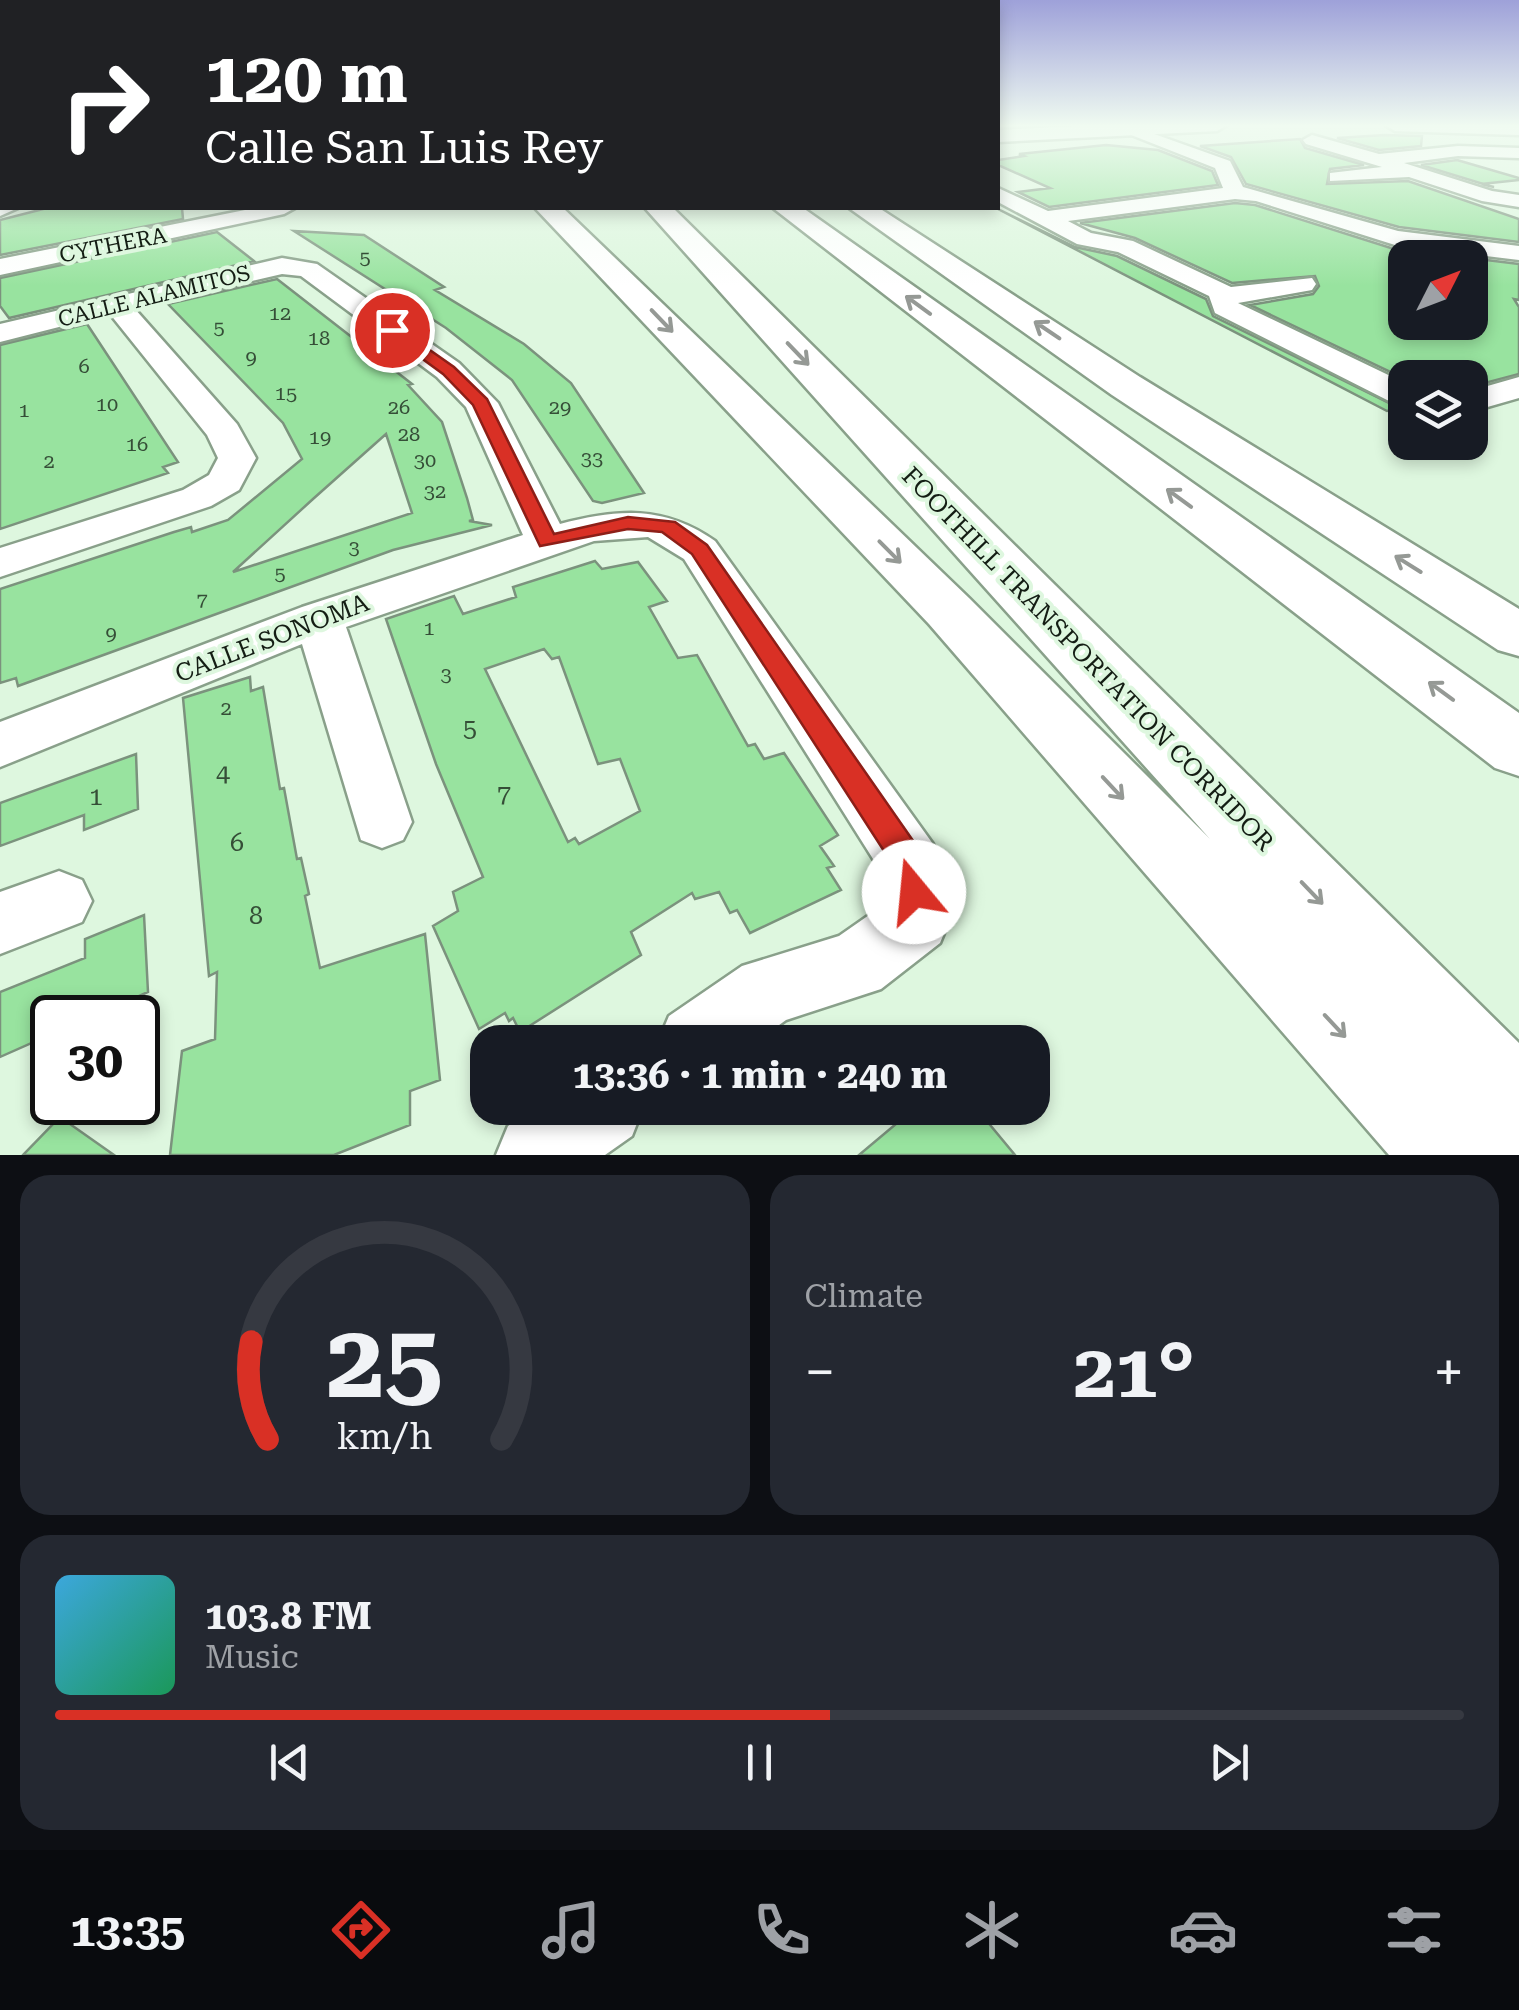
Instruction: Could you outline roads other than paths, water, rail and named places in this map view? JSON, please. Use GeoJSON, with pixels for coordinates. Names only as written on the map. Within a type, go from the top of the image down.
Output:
{"type":"FeatureCollection","features":[{"type":"Feature","properties":{"kind":"main road"},"geometry":{"type":"LineString","coordinates":[[550,210],[949,611],[1455,1155]]}},
{"type":"Feature","properties":{"kind":"main road","name":"FOOTHILL TRANSPORTATION CORRIDOR"},"geometry":{"type":"LineString","coordinates":[[660,210],[1519,1111]]}},
{"type":"Feature","properties":{"kind":"main road"},"geometry":{"type":"LineString","coordinates":[[789,210],[1519,749]]}},
{"type":"Feature","properties":{"kind":"main road"},"geometry":{"type":"LineString","coordinates":[[865,210],[1126,386],[1519,636]]}},
{"type":"Feature","properties":{"kind":"street"},"geometry":{"type":"LineString","coordinates":[[1233,185],[1239,179]]}},
{"type":"Feature","properties":{"kind":"street"},"geometry":{"type":"LineString","coordinates":[[1431,179],[1488,198],[1519,201]]}},
{"type":"Feature","properties":{"kind":"street"},"geometry":{"type":"LineString","coordinates":[[1044,218],[1233,185],[1395,238],[1519,253]]}},
{"type":"Feature","properties":{"kind":"street"},"geometry":{"type":"LineString","coordinates":[[1003,187],[1044,218],[1085,239],[1125,246],[1222,292],[1224,306],[1388,388]]}},
{"type":"Feature","properties":{"kind":"street","name":"CYTHERA"},"geometry":{"type":"LineString","coordinates":[[0,267],[274,210]]}},
{"type":"Feature","properties":{"kind":"street","name":"CALLE ALAMITOS"},"geometry":{"type":"LineString","coordinates":[[0,333],[248,272],[282,266],[308,269],[448,370],[480,403],[548,542]]}},
{"type":"Feature","properties":{"kind":"street"},"geometry":{"type":"LineString","coordinates":[[1222,297],[1303,284]]}},
{"type":"Feature","properties":{"kind":"street"},"geometry":{"type":"LineString","coordinates":[[0,563],[197,498],[225,482],[237,458],[224,432],[117,305]]}},
{"type":"Feature","properties":{"kind":"street"},"geometry":{"type":"LineString","coordinates":[[1488,396],[1519,387]]}},
{"type":"Feature","properties":{"kind":"street","name":"CALLE SONOMA"},"geometry":{"type":"LineString","coordinates":[[0,744],[319,618],[548,542],[628,523],[668,526],[700,550],[911,864],[916,920],[856,965],[767,991],[719,1025]]}},
{"type":"Feature","properties":{"kind":"street"},"geometry":{"type":"LineString","coordinates":[[319,618],[382,822]]}},
{"type":"Feature","properties":{"kind":"street"},"geometry":{"type":"LineString","coordinates":[[538,1155],[580,1125]]}}]}
